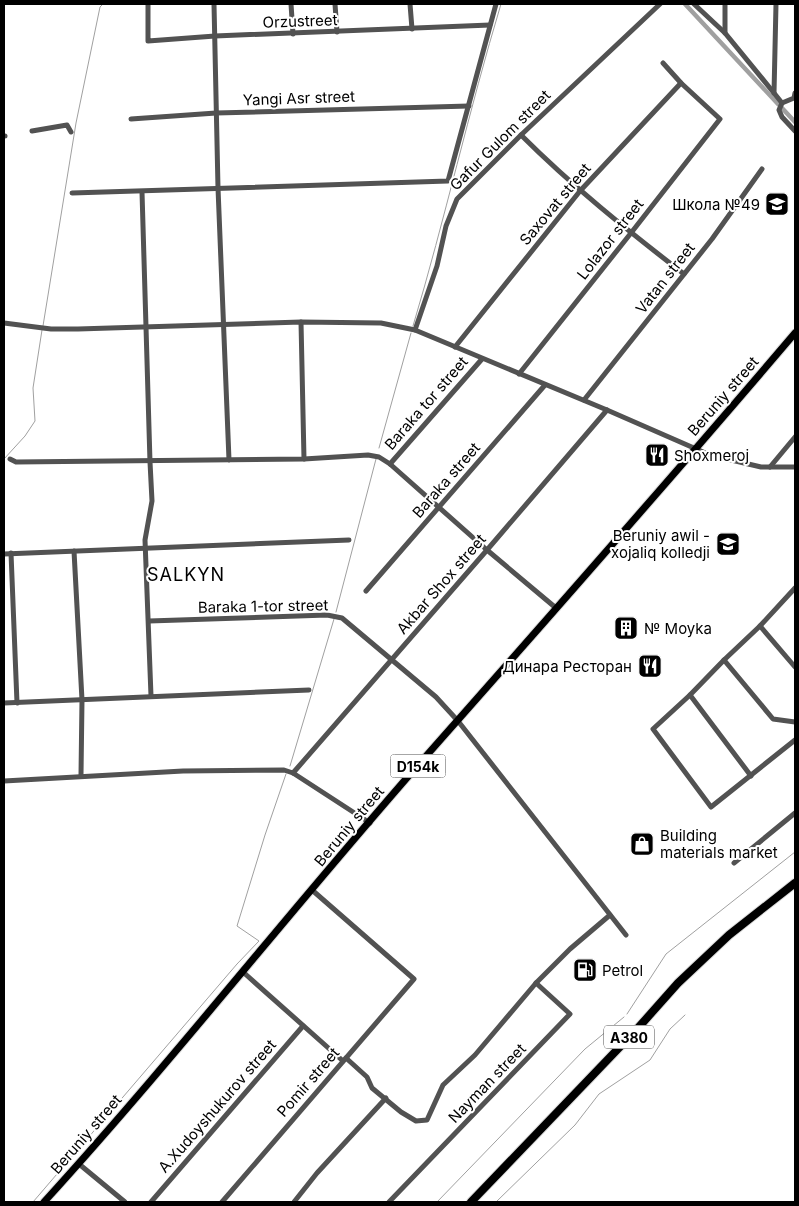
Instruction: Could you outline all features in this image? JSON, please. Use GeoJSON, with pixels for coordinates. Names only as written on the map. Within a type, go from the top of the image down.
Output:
{"type":"FeatureCollection","features":[{"type":"Feature","properties":{"kind":"highway","name":"A380"},"geometry":{"type":"LineString","coordinates":[[471,1202],[638,1028],[678,983],[730,935],[795,883]]}},
{"type":"Feature","properties":{"kind":"main road","name":"Beruniy street"},"geometry":{"type":"LineString","coordinates":[[44,1202],[79,1164],[312,890],[795,333]]}},
{"type":"Feature","properties":{"kind":"street","name":"Orzustreet"},"geometry":{"type":"LineString","coordinates":[[148,4],[148,41],[215,36],[490,25]]}},
{"type":"Feature","properties":{"kind":"street"},"geometry":{"type":"LineString","coordinates":[[214,4],[218,188],[229,460]]}},
{"type":"Feature","properties":{"kind":"street"},"geometry":{"type":"LineString","coordinates":[[291,4],[293,34]]}},
{"type":"Feature","properties":{"kind":"street"},"geometry":{"type":"LineString","coordinates":[[335,4],[337,32]]}},
{"type":"Feature","properties":{"kind":"street"},"geometry":{"type":"LineString","coordinates":[[410,4],[412,29]]}},
{"type":"Feature","properties":{"kind":"street"},"geometry":{"type":"LineString","coordinates":[[72,193],[448,181],[496,4]]}},
{"type":"Feature","properties":{"kind":"street","name":"Gafur Gulom street"},"geometry":{"type":"LineString","coordinates":[[415,330],[437,266],[446,226],[457,199],[521,135],[660,4]]}},
{"type":"Feature","properties":{"kind":"street"},"geometry":{"type":"LineString","coordinates":[[694,4],[725,33],[782,103]]}},
{"type":"Feature","properties":{"kind":"street"},"geometry":{"type":"LineString","coordinates":[[725,4],[725,33]]}},
{"type":"Feature","properties":{"kind":"street"},"geometry":{"type":"LineString","coordinates":[[774,93],[776,4]]}},
{"type":"Feature","properties":{"kind":"street"},"geometry":{"type":"LineString","coordinates":[[663,63],[681,84]]}},
{"type":"Feature","properties":{"kind":"street","name":"Lolazor street"},"geometry":{"type":"LineString","coordinates":[[519,374],[720,118],[681,84]]}},
{"type":"Feature","properties":{"kind":"street","name":"Saxovat street"},"geometry":{"type":"LineString","coordinates":[[455,347],[580,191],[681,84]]}},
{"type":"Feature","properties":{"kind":"street"},"geometry":{"type":"LineString","coordinates":[[782,103],[794,98],[795,93]]}},
{"type":"Feature","properties":{"kind":"street"},"geometry":{"type":"LineString","coordinates":[[782,103],[780,110],[782,117],[795,131]]}},
{"type":"Feature","properties":{"kind":"street","name":"Yangi Asr street"},"geometry":{"type":"LineString","coordinates":[[131,119],[216,113],[469,106]]}},
{"type":"Feature","properties":{"kind":"street"},"geometry":{"type":"LineString","coordinates":[[32,131],[67,125],[71,132]]}},
{"type":"Feature","properties":{"kind":"street"},"geometry":{"type":"LineString","coordinates":[[521,135],[580,191],[684,274]]}},
{"type":"Feature","properties":{"kind":"street","name":"Vatan street"},"geometry":{"type":"LineString","coordinates":[[584,400],[684,274],[762,168]]}},
{"type":"Feature","properties":{"kind":"street"},"geometry":{"type":"LineString","coordinates":[[142,192],[152,501],[145,540],[152,696]]}},
{"type":"Feature","properties":{"kind":"street"},"geometry":{"type":"LineString","coordinates":[[301,322],[304,459]]}},
{"type":"Feature","properties":{"kind":"street"},"geometry":{"type":"LineString","coordinates":[[4,323],[51,329],[301,322],[381,323],[415,330],[710,455],[739,463],[770,467],[795,467]]}},
{"type":"Feature","properties":{"kind":"street","name":"Baraka tor street"},"geometry":{"type":"LineString","coordinates":[[390,464],[482,359]]}},
{"type":"Feature","properties":{"kind":"street","name":"Baraka street"},"geometry":{"type":"LineString","coordinates":[[366,591],[545,385]]}},
{"type":"Feature","properties":{"kind":"street","name":"Akbar Shox street"},"geometry":{"type":"LineString","coordinates":[[293,773],[607,410]]}},
{"type":"Feature","properties":{"kind":"street"},"geometry":{"type":"LineString","coordinates":[[770,467],[795,437]]}},
{"type":"Feature","properties":{"kind":"street"},"geometry":{"type":"LineString","coordinates":[[10,459],[16,462],[150,462],[379,457],[390,464],[556,608]]}},
{"type":"Feature","properties":{"kind":"street"},"geometry":{"type":"LineString","coordinates":[[4,554],[349,540]]}},
{"type":"Feature","properties":{"kind":"street"},"geometry":{"type":"LineString","coordinates":[[74,551],[82,700],[81,775]]}},
{"type":"Feature","properties":{"kind":"street"},"geometry":{"type":"LineString","coordinates":[[11,553],[16,703]]}},
{"type":"Feature","properties":{"kind":"street"},"geometry":{"type":"LineString","coordinates":[[795,588],[760,626],[690,695],[652,729],[711,807],[795,740]]}},
{"type":"Feature","properties":{"kind":"street","name":"Baraka 1-tor street"},"geometry":{"type":"LineString","coordinates":[[149,621],[327,615],[342,618],[436,697],[458,722],[626,935]]}},
{"type":"Feature","properties":{"kind":"street"},"geometry":{"type":"LineString","coordinates":[[760,626],[795,667]]}},
{"type":"Feature","properties":{"kind":"street"},"geometry":{"type":"LineString","coordinates":[[724,660],[773,719],[795,722]]}},
{"type":"Feature","properties":{"kind":"street"},"geometry":{"type":"LineString","coordinates":[[4,703],[309,690]]}},
{"type":"Feature","properties":{"kind":"street"},"geometry":{"type":"LineString","coordinates":[[690,695],[751,776]]}},
{"type":"Feature","properties":{"kind":"street"},"geometry":{"type":"LineString","coordinates":[[4,781],[81,775],[211,770],[284,770],[293,773],[370,823]]}},
{"type":"Feature","properties":{"kind":"street"},"geometry":{"type":"LineString","coordinates":[[734,863],[795,813]]}},
{"type":"Feature","properties":{"kind":"street","name":"Pomir street"},"geometry":{"type":"LineString","coordinates":[[222,1202],[414,979],[312,890]]}},
{"type":"Feature","properties":{"kind":"street"},"geometry":{"type":"LineString","coordinates":[[242,972],[303,1026],[367,1077],[372,1088],[401,1112],[416,1121],[427,1120],[443,1085],[474,1055],[536,983],[570,949],[610,915]]}},
{"type":"Feature","properties":{"kind":"street","name":"Nayman street"},"geometry":{"type":"LineString","coordinates":[[389,1202],[570,1014],[536,983]]}},
{"type":"Feature","properties":{"kind":"street","name":"A.Xudoyshukurov street"},"geometry":{"type":"LineString","coordinates":[[151,1202],[303,1026]]}},
{"type":"Feature","properties":{"kind":"street"},"geometry":{"type":"LineString","coordinates":[[294,1202],[317,1173],[386,1098]]}},
{"type":"Feature","properties":{"kind":"street"},"geometry":{"type":"LineString","coordinates":[[79,1164],[125,1202]]}},
{"type":"Feature","properties":{"kind":"waterway"},"geometry":{"type":"LineString","coordinates":[[43,326],[76,123],[100,7],[103,4]]}},
{"type":"Feature","properties":{"kind":"waterway"},"geometry":{"type":"LineString","coordinates":[[413,326],[501,4]]}},
{"type":"Feature","properties":{"kind":"waterway"},"geometry":{"type":"LineString","coordinates":[[685,4],[778,104]]}},
{"type":"Feature","properties":{"kind":"waterway"},"geometry":{"type":"LineString","coordinates":[[782,108],[795,122]]}},
{"type":"Feature","properties":{"kind":"waterway"},"geometry":{"type":"LineString","coordinates":[[4,459],[25,436],[35,421],[33,388],[42,330]]}},
{"type":"Feature","properties":{"kind":"waterway"},"geometry":{"type":"LineString","coordinates":[[379,448],[411,333]]}},
{"type":"Feature","properties":{"kind":"waterway"},"geometry":{"type":"LineString","coordinates":[[336,612],[376,459]]}},
{"type":"Feature","properties":{"kind":"waterway"},"geometry":{"type":"LineString","coordinates":[[290,766],[334,619]]}},
{"type":"Feature","properties":{"kind":"waterway"},"geometry":{"type":"LineString","coordinates":[[33,1202],[237,964],[259,941],[237,926],[286,774]]}},
{"type":"Feature","properties":{"kind":"waterway"},"geometry":{"type":"LineString","coordinates":[[627,1014],[666,954],[795,852]]}},
{"type":"Feature","properties":{"kind":"waterway"},"geometry":{"type":"LineString","coordinates":[[496,1202],[575,1125],[599,1094],[650,1060],[670,1029],[685,1015]]}},
{"type":"Feature","properties":{"kind":"waterway"},"geometry":{"type":"LineString","coordinates":[[437,1202],[585,1049],[624,1017]]}},
{"type":"Feature","properties":{"kind":"place","name":"Школа №49"},"geometry":{"type":"Point","coordinates":[777,204]}},
{"type":"Feature","properties":{"kind":"place","name":"Shoxmeroj"},"geometry":{"type":"Point","coordinates":[657,455]}},
{"type":"Feature","properties":{"kind":"place","name":"Beruniy awil - xojaliq kolledji"},"geometry":{"type":"Point","coordinates":[728,544]}},
{"type":"Feature","properties":{"kind":"place","name":"№ Moyka"},"geometry":{"type":"Point","coordinates":[626,628]}},
{"type":"Feature","properties":{"kind":"place","name":"Динара Ресторан"},"geometry":{"type":"Point","coordinates":[650,666]}},
{"type":"Feature","properties":{"kind":"place","name":"Building materials market"},"geometry":{"type":"Point","coordinates":[642,844]}},
{"type":"Feature","properties":{"kind":"place","name":"Petrol"},"geometry":{"type":"Point","coordinates":[585,970]}},
{"type":"Feature","properties":{"kind":"district","name":"SALKYN"},"geometry":{"type":"Point","coordinates":[186,574]}}]}
